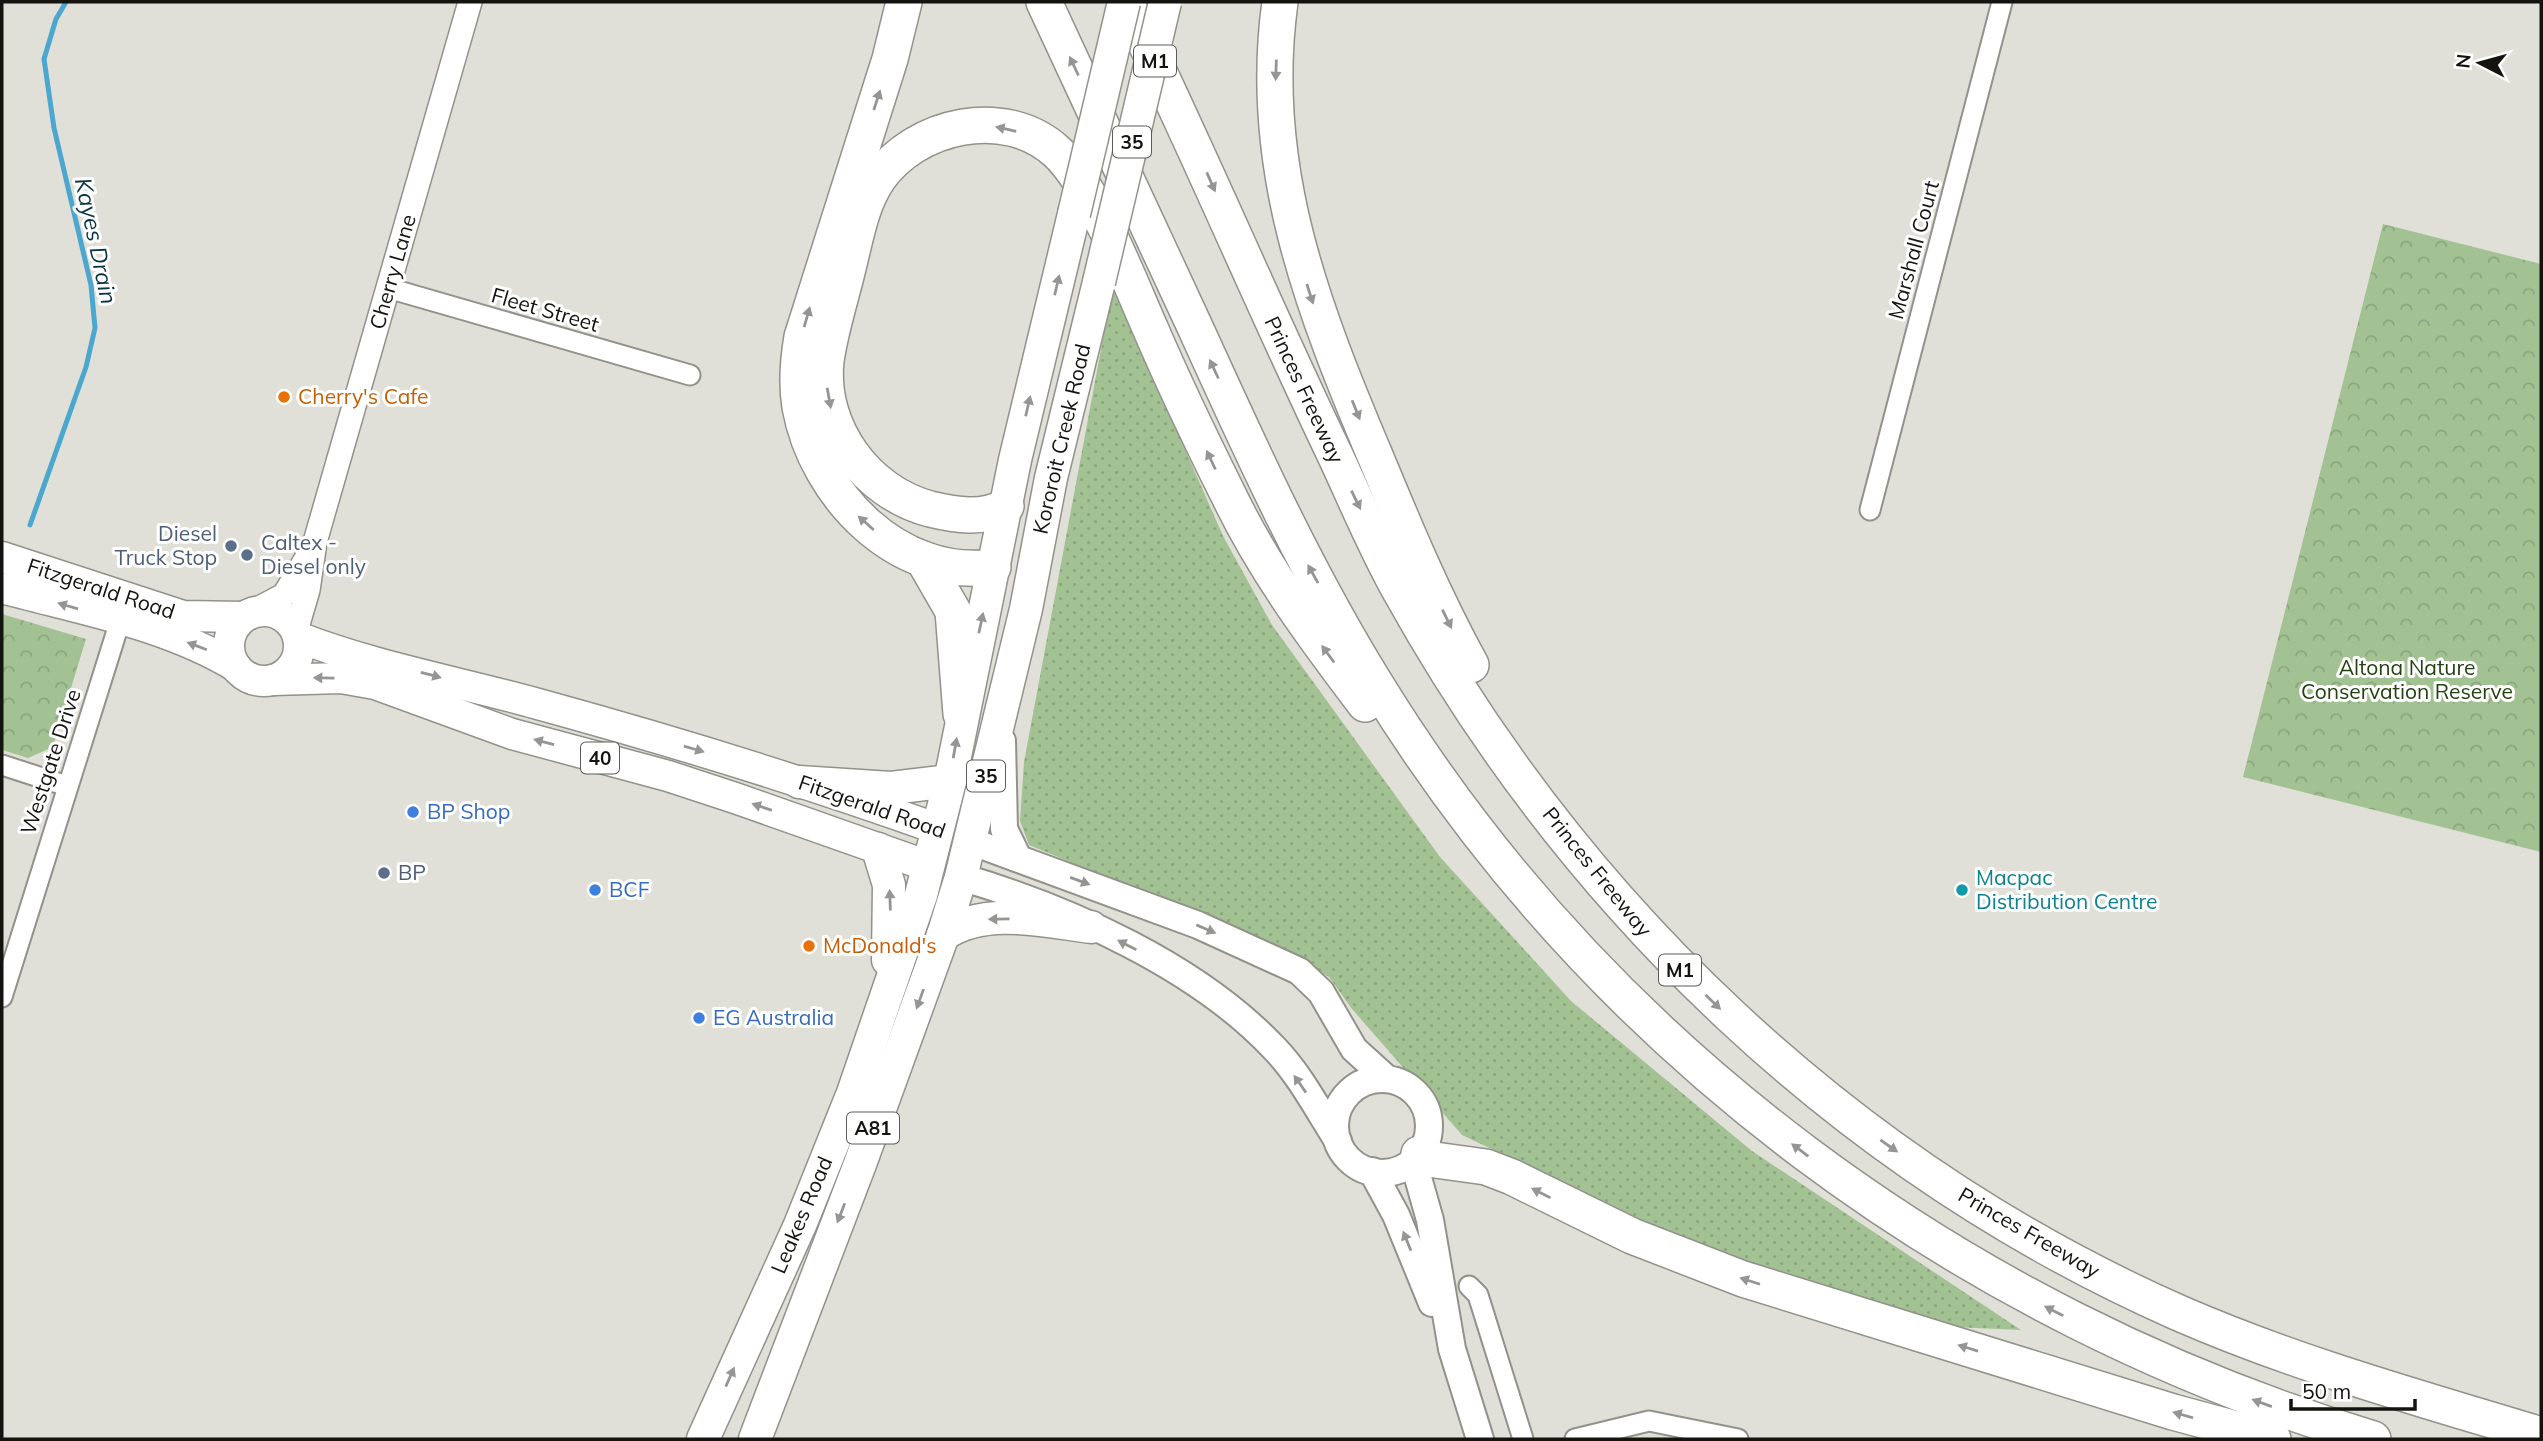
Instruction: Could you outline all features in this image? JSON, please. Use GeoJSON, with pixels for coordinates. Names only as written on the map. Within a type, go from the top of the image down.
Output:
{"type":"FeatureCollection","features":[{"type":"Feature","properties":{"kind":"highway"},"geometry":{"type":"LineString","coordinates":[[904,2],[890,59],[802,337],[798,382],[808,436],[832,487],[874,531],[923,559],[957,569],[993,567],[1004,563],[1018,547],[1051,478]]}},
{"type":"Feature","properties":{"kind":"highway"},"geometry":{"type":"LineString","coordinates":[[1044,2],[1297,546],[1376,684],[1423,758],[1484,839],[1611,985]]}},
{"type":"Feature","properties":{"kind":"highway","name":"Kororoit Creek Road"},"geometry":{"type":"LineString","coordinates":[[928,866],[950,781],[961,714],[1006,506],[1125,2]]}},
{"type":"Feature","properties":{"kind":"highway","name":"Princes Freeway"},"geometry":{"type":"LineString","coordinates":[[1125,2],[1183,120],[1281,342],[1398,587],[1465,698],[1589,867],[1615,901],[1684,973],[1794,1074],[1874,1135],[1998,1218],[2119,1284],[2221,1331],[2362,1381],[2541,1435]]}},
{"type":"Feature","properties":{"kind":"highway","name":"Kororoit Creek Road"},"geometry":{"type":"LineString","coordinates":[[961,877],[1026,609],[1051,478],[1165,2]]}},
{"type":"Feature","properties":{"kind":"highway"},"geometry":{"type":"LineString","coordinates":[[1280,2],[1277,132],[1287,207],[1314,306],[1375,458],[1447,619],[1484,690],[1589,867]]}},
{"type":"Feature","properties":{"kind":"highway"},"geometry":{"type":"LineString","coordinates":[[1006,506],[986,515],[956,513],[921,506],[887,490],[869,475],[849,450],[834,419],[826,383],[826,363],[832,330],[861,218],[876,183],[888,166],[917,142],[967,126],[1003,128],[1035,137],[1065,160],[1119,260],[1238,516],[1289,599],[1369,710],[1434,791],[1542,914],[1686,1057],[1762,1122],[1873,1203],[1968,1264],[2144,1355],[2236,1393],[2373,1439]]}},
{"type":"Feature","properties":{"kind":"highway"},"geometry":{"type":"LineString","coordinates":[[923,559],[953,611],[961,714]]}},
{"type":"Feature","properties":{"kind":"highway"},"geometry":{"type":"LineString","coordinates":[[799,782],[891,788],[950,781]]}},
{"type":"Feature","properties":{"kind":"highway","name":"Fitzgerald Road"},"geometry":{"type":"LineString","coordinates":[[938,829],[970,841]]}},
{"type":"Feature","properties":{"kind":"highway"},"geometry":{"type":"LineString","coordinates":[[878,849],[889,885],[888,993]]}},
{"type":"Feature","properties":{"kind":"highway","name":"Fitzgerald Road"},"geometry":{"type":"LineString","coordinates":[[928,866],[961,877]]}},
{"type":"Feature","properties":{"kind":"highway","name":"Leakes Road"},"geometry":{"type":"LineString","coordinates":[[703,1439],[800,1225],[853,1093],[928,866]]}},
{"type":"Feature","properties":{"kind":"highway","name":"Leakes Road"},"geometry":{"type":"LineString","coordinates":[[755,1439],[943,935],[961,877]]}},
{"type":"Feature","properties":{"kind":"highway"},"geometry":{"type":"LineString","coordinates":[[943,935],[960,924],[981,919],[1031,919],[1091,927]]}},
{"type":"Feature","properties":{"kind":"highway"},"geometry":{"type":"LineString","coordinates":[[1416,1157],[1486,1167],[1632,1236],[1743,1279],[2173,1412],[2273,1439]]}},
{"type":"Feature","properties":{"kind":"main road","name":"Fitzgerald Road"},"geometry":{"type":"LineString","coordinates":[[2,557],[183,616],[246,615]]}},
{"type":"Feature","properties":{"kind":"main road","name":"Fitzgerald Road"},"geometry":{"type":"LineString","coordinates":[[2,588],[120,621],[211,651],[235,666]]}},
{"type":"Feature","properties":{"kind":"main road","name":"40"},"geometry":{"type":"LineString","coordinates":[[246,615],[271,611],[282,615],[297,634]]}},
{"type":"Feature","properties":{"kind":"main road"},"geometry":{"type":"LineString","coordinates":[[235,666],[229,645],[235,625],[246,615]]}},
{"type":"Feature","properties":{"kind":"main road"},"geometry":{"type":"LineString","coordinates":[[273,680],[292,668],[299,648],[297,634]]}},
{"type":"Feature","properties":{"kind":"main road","name":"Fitzgerald Road"},"geometry":{"type":"LineString","coordinates":[[297,634],[327,649],[548,707],[799,782],[938,829]]}},
{"type":"Feature","properties":{"kind":"main road","name":"40"},"geometry":{"type":"LineString","coordinates":[[235,666],[252,679],[273,680]]}},
{"type":"Feature","properties":{"kind":"main road","name":"Fitzgerald Road"},"geometry":{"type":"LineString","coordinates":[[273,680],[341,678],[375,684],[512,734],[668,776],[928,866]]}},
{"type":"Feature","properties":{"kind":"main road"},"geometry":{"type":"LineString","coordinates":[[1001,711],[1004,829],[1017,858]]}},
{"type":"Feature","properties":{"kind":"main road","name":"Fitzgerald Road"},"geometry":{"type":"LineString","coordinates":[[970,841],[1198,926],[1299,971],[1321,992],[1354,1049],[1387,1079]]}},
{"type":"Feature","properties":{"kind":"main road","name":"Fitzgerald Road"},"geometry":{"type":"LineString","coordinates":[[961,877],[1091,927],[1151,957],[1227,1005],[1276,1049],[1338,1141]]}},
{"type":"Feature","properties":{"kind":"main road"},"geometry":{"type":"LineString","coordinates":[[1387,1079],[1408,1087],[1423,1104],[1429,1126],[1416,1157],[1394,1171],[1372,1171],[1351,1161],[1338,1141],[1336,1118],[1345,1096],[1364,1082],[1387,1079]]}},
{"type":"Feature","properties":{"kind":"main road"},"geometry":{"type":"LineString","coordinates":[[1416,1157],[1430,1220],[1452,1349]]}},
{"type":"Feature","properties":{"kind":"main road"},"geometry":{"type":"LineString","coordinates":[[1372,1171],[1396,1215],[1452,1349],[1480,1439]]}},
{"type":"Feature","properties":{"kind":"street","name":"Cherry Lane"},"geometry":{"type":"LineString","coordinates":[[297,634],[308,590],[315,542],[470,2]]}},
{"type":"Feature","properties":{"kind":"street","name":"Marshall Court"},"geometry":{"type":"LineString","coordinates":[[1870,510],[2002,2]]}},
{"type":"Feature","properties":{"kind":"street","name":"Fleet Street"},"geometry":{"type":"LineString","coordinates":[[388,288],[690,375]]}},
{"type":"Feature","properties":{"kind":"street","name":"Cherry Lane"},"geometry":{"type":"LineString","coordinates":[[246,615],[284,595],[315,542]]}},
{"type":"Feature","properties":{"kind":"street","name":"Westgate Drive"},"geometry":{"type":"LineString","coordinates":[[2,997],[120,621]]}},
{"type":"Feature","properties":{"kind":"street"},"geometry":{"type":"LineString","coordinates":[[2,765],[67,786]]}},
{"type":"Feature","properties":{"kind":"street"},"geometry":{"type":"LineString","coordinates":[[1469,1286],[1478,1295],[1523,1439]]}},
{"type":"Feature","properties":{"kind":"street"},"geometry":{"type":"LineString","coordinates":[[1575,1439],[1649,1421],[1738,1439]]}},
{"type":"Feature","properties":{"kind":"green space","name":"Altona Nature Conservation Reserve"},"geometry":{"type":"Polygon","coordinates":[[[2383,224],[2541,264],[2541,852],[2243,777],[2383,224]]]}},
{"type":"Feature","properties":{"kind":"green space"},"geometry":{"type":"Polygon","coordinates":[[[1113,285],[1223,536],[1272,625],[1440,857],[1571,1001],[1752,1151],[2021,1330],[1952,1327],[1736,1260],[1657,1227],[1462,1135],[1352,1009],[1329,977],[1288,952],[1029,845],[1020,821],[1024,762],[1113,285]]]}},
{"type":"Feature","properties":{"kind":"green space"},"geometry":{"type":"Polygon","coordinates":[[[2,614],[86,639],[53,747],[28,758],[2,750],[2,614]]]}},
{"type":"Feature","properties":{"kind":"waterway","name":"Kayes Drain"},"geometry":{"type":"LineString","coordinates":[[30,525],[86,367],[95,328],[91,285],[54,128],[44,59],[56,19],[66,2]]}},
{"type":"Feature","properties":{"kind":"place","name":"Cherry's Cafe"},"geometry":{"type":"Point","coordinates":[284,397]}},
{"type":"Feature","properties":{"kind":"place","name":"Diesel Truck Stop"},"geometry":{"type":"Point","coordinates":[231,546]}},
{"type":"Feature","properties":{"kind":"place","name":"Caltex - Diesel only"},"geometry":{"type":"Point","coordinates":[247,555]}},
{"type":"Feature","properties":{"kind":"place","name":"BP Shop"},"geometry":{"type":"Point","coordinates":[413,812]}},
{"type":"Feature","properties":{"kind":"place","name":"BP"},"geometry":{"type":"Point","coordinates":[384,873]}},
{"type":"Feature","properties":{"kind":"place","name":"BCF"},"geometry":{"type":"Point","coordinates":[595,890]}},
{"type":"Feature","properties":{"kind":"place","name":"Macpac Distribution Centre"},"geometry":{"type":"Point","coordinates":[1962,890]}},
{"type":"Feature","properties":{"kind":"place","name":"McDonald's"},"geometry":{"type":"Point","coordinates":[809,946]}},
{"type":"Feature","properties":{"kind":"place","name":"EG Australia"},"geometry":{"type":"Point","coordinates":[699,1018]}}]}
